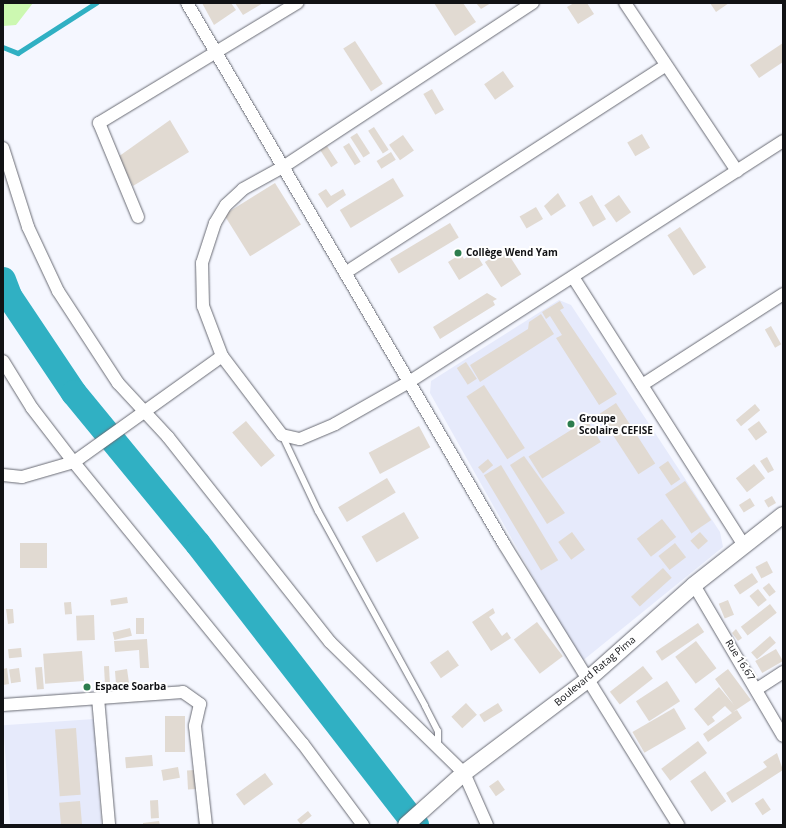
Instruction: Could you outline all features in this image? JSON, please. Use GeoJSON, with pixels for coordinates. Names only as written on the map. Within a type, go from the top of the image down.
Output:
{"type":"FeatureCollection","features":[{"type":"Feature","properties":{"kind":"street"},"geometry":{"type":"LineString","coordinates":[[187,3],[586,681],[678,825]]}},
{"type":"Feature","properties":{"kind":"street"},"geometry":{"type":"LineString","coordinates":[[138,217],[99,123],[217,54],[297,3]]}},
{"type":"Feature","properties":{"kind":"street"},"geometry":{"type":"LineString","coordinates":[[533,3],[283,167],[243,189],[226,205],[215,223],[202,263],[203,306],[222,356],[282,435],[300,438],[307,436],[409,382],[783,141]]}},
{"type":"Feature","properties":{"kind":"street"},"geometry":{"type":"LineString","coordinates":[[624,3],[737,171]]}},
{"type":"Feature","properties":{"kind":"street"},"geometry":{"type":"LineString","coordinates":[[345,273],[665,66]]}},
{"type":"Feature","properties":{"kind":"street"},"geometry":{"type":"LineString","coordinates":[[3,148],[28,227],[58,291],[118,383],[168,436],[330,642],[464,773],[487,825]]}},
{"type":"Feature","properties":{"kind":"street"},"geometry":{"type":"LineString","coordinates":[[573,277],[744,545]]}},
{"type":"Feature","properties":{"kind":"street"},"geometry":{"type":"LineString","coordinates":[[642,385],[783,294]]}},
{"type":"Feature","properties":{"kind":"street"},"geometry":{"type":"LineString","coordinates":[[3,476],[22,477],[74,462],[143,410],[222,356]]}},
{"type":"Feature","properties":{"kind":"street"},"geometry":{"type":"LineString","coordinates":[[3,361],[32,408],[74,462],[303,744],[363,825]]}},
{"type":"Feature","properties":{"kind":"street","name":"Boulevard Ratag Pima"},"geometry":{"type":"LineString","coordinates":[[406,825],[436,801],[464,773],[586,681],[694,585],[783,515]]}},
{"type":"Feature","properties":{"kind":"street","name":"Rue 16.67"},"geometry":{"type":"LineString","coordinates":[[694,585],[757,689],[783,736]]}},
{"type":"Feature","properties":{"kind":"street"},"geometry":{"type":"LineString","coordinates":[[757,689],[783,672]]}},
{"type":"Feature","properties":{"kind":"street"},"geometry":{"type":"LineString","coordinates":[[3,705],[183,692],[200,704],[195,726],[206,825]]}},
{"type":"Feature","properties":{"kind":"street"},"geometry":{"type":"LineString","coordinates":[[98,698],[110,825]]}},
{"type":"Feature","properties":{"kind":"lane"},"geometry":{"type":"LineString","coordinates":[[282,435],[318,511],[438,731],[438,748]]}},
{"type":"Feature","properties":{"kind":"shaded area"},"geometry":{"type":"Polygon","coordinates":[[[559,300],[571,305],[720,532],[723,547],[581,662],[430,393],[431,381],[559,300]]]}},
{"type":"Feature","properties":{"kind":"shaded area"},"geometry":{"type":"Polygon","coordinates":[[[94,719],[101,825],[10,825],[3,725],[94,719]]]}},
{"type":"Feature","properties":{"kind":"green space"},"geometry":{"type":"Polygon","coordinates":[[[3,3],[33,3],[16,25],[3,26],[3,3]]]}},
{"type":"Feature","properties":{"kind":"building"},"geometry":{"type":"Polygon","coordinates":[[[202,3],[231,3],[236,10],[214,25],[202,3]]]}},
{"type":"Feature","properties":{"kind":"building"},"geometry":{"type":"Polygon","coordinates":[[[235,3],[263,3],[243,15],[235,3]]]}},
{"type":"Feature","properties":{"kind":"building"},"geometry":{"type":"Polygon","coordinates":[[[434,3],[463,3],[476,22],[455,36],[434,3]]]}},
{"type":"Feature","properties":{"kind":"building"},"geometry":{"type":"Polygon","coordinates":[[[476,3],[491,3],[481,9],[476,3]]]}},
{"type":"Feature","properties":{"kind":"building"},"geometry":{"type":"Polygon","coordinates":[[[574,3],[587,3],[594,14],[578,24],[567,7],[574,3]]]}},
{"type":"Feature","properties":{"kind":"building"},"geometry":{"type":"Polygon","coordinates":[[[710,3],[729,3],[716,12],[710,3]]]}},
{"type":"Feature","properties":{"kind":"building"},"geometry":{"type":"Polygon","coordinates":[[[355,41],[383,84],[371,91],[343,49],[355,41]]]}},
{"type":"Feature","properties":{"kind":"building"},"geometry":{"type":"Polygon","coordinates":[[[783,43],[783,62],[759,78],[750,65],[783,43]]]}},
{"type":"Feature","properties":{"kind":"building"},"geometry":{"type":"Polygon","coordinates":[[[503,71],[514,87],[495,100],[484,84],[503,71]]]}},
{"type":"Feature","properties":{"kind":"building"},"geometry":{"type":"Polygon","coordinates":[[[432,89],[444,110],[435,115],[423,94],[432,89]]]}},
{"type":"Feature","properties":{"kind":"building"},"geometry":{"type":"Polygon","coordinates":[[[170,120],[189,152],[133,186],[118,157],[170,120]]]}},
{"type":"Feature","properties":{"kind":"building"},"geometry":{"type":"Polygon","coordinates":[[[374,127],[389,150],[383,153],[368,131],[374,127]]]}},
{"type":"Feature","properties":{"kind":"building"},"geometry":{"type":"Polygon","coordinates":[[[357,133],[370,153],[363,157],[350,137],[357,133]]]}},
{"type":"Feature","properties":{"kind":"building"},"geometry":{"type":"Polygon","coordinates":[[[642,134],[650,148],[635,156],[627,142],[642,134]]]}},
{"type":"Feature","properties":{"kind":"building"},"geometry":{"type":"Polygon","coordinates":[[[403,135],[414,151],[400,160],[389,145],[403,135]]]}},
{"type":"Feature","properties":{"kind":"building"},"geometry":{"type":"Polygon","coordinates":[[[349,143],[361,162],[355,165],[343,147],[349,143]]]}},
{"type":"Feature","properties":{"kind":"building"},"geometry":{"type":"Polygon","coordinates":[[[327,146],[338,163],[331,167],[320,150],[327,146]]]}},
{"type":"Feature","properties":{"kind":"building"},"geometry":{"type":"Polygon","coordinates":[[[391,152],[396,160],[381,169],[377,161],[391,152]]]}},
{"type":"Feature","properties":{"kind":"building"},"geometry":{"type":"Polygon","coordinates":[[[393,178],[404,196],[351,228],[340,210],[393,178]]]}},
{"type":"Feature","properties":{"kind":"building"},"geometry":{"type":"Polygon","coordinates":[[[275,183],[301,225],[250,256],[224,215],[275,183]]]}},
{"type":"Feature","properties":{"kind":"building"},"geometry":{"type":"Polygon","coordinates":[[[326,189],[331,196],[343,189],[346,195],[327,208],[318,194],[326,189]]]}},
{"type":"Feature","properties":{"kind":"building"},"geometry":{"type":"Polygon","coordinates":[[[558,193],[566,206],[551,216],[544,206],[558,193]]]}},
{"type":"Feature","properties":{"kind":"building"},"geometry":{"type":"Polygon","coordinates":[[[592,195],[606,219],[593,227],[579,202],[592,195]]]}},
{"type":"Feature","properties":{"kind":"building"},"geometry":{"type":"Polygon","coordinates":[[[619,195],[631,212],[616,223],[604,205],[619,195]]]}},
{"type":"Feature","properties":{"kind":"building"},"geometry":{"type":"Polygon","coordinates":[[[536,207],[543,219],[527,229],[520,216],[536,207]]]}},
{"type":"Feature","properties":{"kind":"building"},"geometry":{"type":"Polygon","coordinates":[[[450,223],[459,238],[399,274],[390,259],[450,223]]]}},
{"type":"Feature","properties":{"kind":"building"},"geometry":{"type":"Polygon","coordinates":[[[680,227],[706,267],[694,275],[667,235],[680,227]]]}},
{"type":"Feature","properties":{"kind":"building"},"geometry":{"type":"Polygon","coordinates":[[[505,249],[521,274],[501,287],[485,262],[505,249]]]}},
{"type":"Feature","properties":{"kind":"building"},"geometry":{"type":"Polygon","coordinates":[[[475,252],[483,265],[459,280],[448,262],[461,254],[464,259],[475,252]]]}},
{"type":"Feature","properties":{"kind":"building"},"geometry":{"type":"Polygon","coordinates":[[[487,293],[497,299],[493,301],[495,305],[440,339],[433,327],[487,293]]]}},
{"type":"Feature","properties":{"kind":"building"},"geometry":{"type":"Polygon","coordinates":[[[560,301],[564,308],[560,310],[617,394],[599,405],[556,338],[562,335],[550,316],[546,319],[542,312],[560,301]]]}},
{"type":"Feature","properties":{"kind":"building"},"geometry":{"type":"Polygon","coordinates":[[[541,314],[554,334],[480,382],[470,365],[528,329],[529,322],[541,314]]]}},
{"type":"Feature","properties":{"kind":"building"},"geometry":{"type":"Polygon","coordinates":[[[771,326],[781,344],[775,348],[765,329],[771,326]]]}},
{"type":"Feature","properties":{"kind":"building"},"geometry":{"type":"Polygon","coordinates":[[[466,362],[477,379],[468,385],[457,368],[466,362]]]}},
{"type":"Feature","properties":{"kind":"building"},"geometry":{"type":"Polygon","coordinates":[[[484,385],[525,448],[507,459],[466,396],[484,385]]]}},
{"type":"Feature","properties":{"kind":"building"},"geometry":{"type":"Polygon","coordinates":[[[616,403],[655,463],[638,474],[599,414],[616,403]]]}},
{"type":"Feature","properties":{"kind":"building"},"geometry":{"type":"Polygon","coordinates":[[[755,404],[760,410],[741,426],[736,420],[755,404]]]}},
{"type":"Feature","properties":{"kind":"building"},"geometry":{"type":"Polygon","coordinates":[[[587,420],[601,442],[542,479],[528,457],[587,420]]]}},
{"type":"Feature","properties":{"kind":"building"},"geometry":{"type":"Polygon","coordinates":[[[246,421],[275,455],[261,467],[232,433],[246,421]]]}},
{"type":"Feature","properties":{"kind":"building"},"geometry":{"type":"Polygon","coordinates":[[[759,421],[767,432],[756,441],[748,429],[759,421]]]}},
{"type":"Feature","properties":{"kind":"building"},"geometry":{"type":"Polygon","coordinates":[[[419,426],[430,447],[380,474],[369,453],[419,426]]]}},
{"type":"Feature","properties":{"kind":"building"},"geometry":{"type":"Polygon","coordinates":[[[524,456],[565,513],[547,524],[510,465],[524,456]]]}},
{"type":"Feature","properties":{"kind":"building"},"geometry":{"type":"Polygon","coordinates":[[[767,457],[774,470],[768,473],[760,461],[767,457]]]}},
{"type":"Feature","properties":{"kind":"building"},"geometry":{"type":"Polygon","coordinates":[[[488,459],[493,465],[483,473],[478,467],[488,459]]]}},
{"type":"Feature","properties":{"kind":"building"},"geometry":{"type":"Polygon","coordinates":[[[668,461],[680,479],[671,485],[659,467],[668,461]]]}},
{"type":"Feature","properties":{"kind":"building"},"geometry":{"type":"Polygon","coordinates":[[[754,464],[765,478],[747,492],[736,478],[754,464]]]}},
{"type":"Feature","properties":{"kind":"building"},"geometry":{"type":"Polygon","coordinates":[[[501,465],[558,560],[541,570],[484,475],[501,465]]]}},
{"type":"Feature","properties":{"kind":"building"},"geometry":{"type":"Polygon","coordinates":[[[387,478],[396,493],[347,522],[338,507],[387,478]]]}},
{"type":"Feature","properties":{"kind":"building"},"geometry":{"type":"Polygon","coordinates":[[[685,481],[711,520],[691,533],[665,494],[685,481]]]}},
{"type":"Feature","properties":{"kind":"building"},"geometry":{"type":"Polygon","coordinates":[[[772,496],[776,503],[768,507],[764,500],[772,496]]]}},
{"type":"Feature","properties":{"kind":"building"},"geometry":{"type":"Polygon","coordinates":[[[750,498],[755,506],[744,513],[739,505],[750,498]]]}},
{"type":"Feature","properties":{"kind":"building"},"geometry":{"type":"Polygon","coordinates":[[[404,512],[419,538],[377,562],[362,536],[404,512]]]}},
{"type":"Feature","properties":{"kind":"building"},"geometry":{"type":"Polygon","coordinates":[[[662,519],[676,537],[651,557],[637,539],[662,519]]]}},
{"type":"Feature","properties":{"kind":"building"},"geometry":{"type":"Polygon","coordinates":[[[572,532],[585,550],[571,560],[558,542],[572,532]]]}},
{"type":"Feature","properties":{"kind":"building"},"geometry":{"type":"Polygon","coordinates":[[[700,532],[708,541],[698,550],[690,541],[700,532]]]}},
{"type":"Feature","properties":{"kind":"building"},"geometry":{"type":"Polygon","coordinates":[[[20,543],[47,543],[47,568],[20,568],[20,543]]]}},
{"type":"Feature","properties":{"kind":"building"},"geometry":{"type":"Polygon","coordinates":[[[675,543],[686,557],[670,570],[658,556],[675,543]]]}},
{"type":"Feature","properties":{"kind":"building"},"geometry":{"type":"Polygon","coordinates":[[[767,561],[773,573],[761,578],[755,567],[767,561]]]}},
{"type":"Feature","properties":{"kind":"building"},"geometry":{"type":"Polygon","coordinates":[[[663,568],[672,578],[640,606],[631,597],[663,568]]]}},
{"type":"Feature","properties":{"kind":"building"},"geometry":{"type":"Polygon","coordinates":[[[752,573],[758,582],[740,594],[734,585],[752,573]]]}},
{"type":"Feature","properties":{"kind":"building"},"geometry":{"type":"Polygon","coordinates":[[[769,583],[776,592],[769,597],[763,588],[769,583]]]}},
{"type":"Feature","properties":{"kind":"building"},"geometry":{"type":"Polygon","coordinates":[[[758,589],[767,600],[758,607],[749,596],[758,589]]]}},
{"type":"Feature","properties":{"kind":"building"},"geometry":{"type":"Polygon","coordinates":[[[127,597],[128,603],[111,606],[110,600],[127,597]]]}},
{"type":"Feature","properties":{"kind":"building"},"geometry":{"type":"Polygon","coordinates":[[[728,600],[734,615],[725,619],[719,604],[728,600]]]}},
{"type":"Feature","properties":{"kind":"building"},"geometry":{"type":"Polygon","coordinates":[[[71,602],[72,614],[65,615],[64,603],[71,602]]]}},
{"type":"Feature","properties":{"kind":"building"},"geometry":{"type":"Polygon","coordinates":[[[770,604],[777,613],[748,635],[741,627],[770,604]]]}},
{"type":"Feature","properties":{"kind":"building"},"geometry":{"type":"Polygon","coordinates":[[[493,608],[495,613],[489,617],[502,636],[507,632],[511,638],[491,651],[472,622],[493,608]]]}},
{"type":"Feature","properties":{"kind":"building"},"geometry":{"type":"Polygon","coordinates":[[[6,609],[13,609],[14,623],[8,624],[6,609]]]}},
{"type":"Feature","properties":{"kind":"building"},"geometry":{"type":"Polygon","coordinates":[[[94,615],[95,640],[77,641],[76,616],[94,615]]]}},
{"type":"Feature","properties":{"kind":"building"},"geometry":{"type":"Polygon","coordinates":[[[136,618],[144,618],[144,634],[136,634],[136,618]]]}},
{"type":"Feature","properties":{"kind":"building"},"geometry":{"type":"Polygon","coordinates":[[[537,622],[563,656],[540,674],[514,639],[537,622]]]}},
{"type":"Feature","properties":{"kind":"building"},"geometry":{"type":"Polygon","coordinates":[[[698,623],[704,632],[662,661],[656,652],[698,623]]]}},
{"type":"Feature","properties":{"kind":"building"},"geometry":{"type":"Polygon","coordinates":[[[130,628],[132,636],[114,640],[113,632],[130,628]]]}},
{"type":"Feature","properties":{"kind":"building"},"geometry":{"type":"Polygon","coordinates":[[[736,629],[742,638],[738,641],[732,633],[736,629]]]}},
{"type":"Feature","properties":{"kind":"building"},"geometry":{"type":"Polygon","coordinates":[[[770,636],[776,643],[757,659],[751,652],[770,636]]]}},
{"type":"Feature","properties":{"kind":"building"},"geometry":{"type":"Polygon","coordinates":[[[147,639],[149,668],[140,668],[139,650],[115,652],[114,641],[147,639]]]}},
{"type":"Feature","properties":{"kind":"building"},"geometry":{"type":"Polygon","coordinates":[[[696,641],[716,668],[696,684],[675,657],[696,641]]]}},
{"type":"Feature","properties":{"kind":"building"},"geometry":{"type":"Polygon","coordinates":[[[21,648],[22,657],[9,658],[8,649],[21,648]]]}},
{"type":"Feature","properties":{"kind":"building"},"geometry":{"type":"Polygon","coordinates":[[[776,649],[783,661],[762,673],[755,661],[776,649]]]}},
{"type":"Feature","properties":{"kind":"building"},"geometry":{"type":"Polygon","coordinates":[[[448,650],[459,666],[441,678],[430,663],[448,650]]]}},
{"type":"Feature","properties":{"kind":"building"},"geometry":{"type":"Polygon","coordinates":[[[82,651],[84,681],[45,684],[43,654],[82,651]]]}},
{"type":"Feature","properties":{"kind":"building"},"geometry":{"type":"Polygon","coordinates":[[[104,666],[109,666],[110,684],[105,684],[104,666]]]}},
{"type":"Feature","properties":{"kind":"building"},"geometry":{"type":"Polygon","coordinates":[[[643,666],[653,679],[620,704],[610,692],[643,666]]]}},
{"type":"Feature","properties":{"kind":"building"},"geometry":{"type":"Polygon","coordinates":[[[42,667],[44,689],[37,690],[35,668],[42,667]]]}},
{"type":"Feature","properties":{"kind":"building"},"geometry":{"type":"Polygon","coordinates":[[[7,668],[9,684],[3,685],[3,669],[7,668]]]}},
{"type":"Feature","properties":{"kind":"building"},"geometry":{"type":"Polygon","coordinates":[[[19,668],[21,682],[11,683],[9,669],[19,668]]]}},
{"type":"Feature","properties":{"kind":"building"},"geometry":{"type":"Polygon","coordinates":[[[127,669],[129,683],[116,684],[115,671],[127,669]]]}},
{"type":"Feature","properties":{"kind":"building"},"geometry":{"type":"Polygon","coordinates":[[[728,669],[751,700],[733,712],[737,710],[742,718],[708,742],[703,734],[732,713],[725,706],[712,717],[715,721],[708,726],[694,709],[719,687],[734,705],[715,679],[728,669]]]}},
{"type":"Feature","properties":{"kind":"building"},"geometry":{"type":"Polygon","coordinates":[[[667,681],[680,701],[649,721],[636,701],[667,681]]]}},
{"type":"Feature","properties":{"kind":"building"},"geometry":{"type":"Polygon","coordinates":[[[466,703],[477,715],[462,728],[451,717],[466,703]]]}},
{"type":"Feature","properties":{"kind":"building"},"geometry":{"type":"Polygon","coordinates":[[[498,703],[503,711],[484,722],[479,715],[498,703]]]}},
{"type":"Feature","properties":{"kind":"building"},"geometry":{"type":"Polygon","coordinates":[[[674,708],[686,729],[644,753],[632,732],[674,708]]]}},
{"type":"Feature","properties":{"kind":"building"},"geometry":{"type":"Polygon","coordinates":[[[165,716],[185,716],[185,752],[165,752],[165,716]]]}},
{"type":"Feature","properties":{"kind":"building"},"geometry":{"type":"Polygon","coordinates":[[[76,728],[81,795],[60,796],[55,729],[76,728]]]}},
{"type":"Feature","properties":{"kind":"building"},"geometry":{"type":"Polygon","coordinates":[[[698,741],[707,753],[670,781],[661,769],[698,741]]]}},
{"type":"Feature","properties":{"kind":"building"},"geometry":{"type":"Polygon","coordinates":[[[777,753],[783,770],[732,803],[726,793],[767,767],[763,762],[777,753]]]}},
{"type":"Feature","properties":{"kind":"building"},"geometry":{"type":"Polygon","coordinates":[[[152,755],[153,766],[126,768],[125,757],[152,755]]]}},
{"type":"Feature","properties":{"kind":"building"},"geometry":{"type":"Polygon","coordinates":[[[178,767],[180,778],[163,781],[161,770],[178,767]]]}},
{"type":"Feature","properties":{"kind":"building"},"geometry":{"type":"Polygon","coordinates":[[[187,770],[195,770],[196,789],[188,789],[187,770]]]}},
{"type":"Feature","properties":{"kind":"building"},"geometry":{"type":"Polygon","coordinates":[[[705,771],[726,801],[711,812],[690,781],[705,771]]]}},
{"type":"Feature","properties":{"kind":"building"},"geometry":{"type":"Polygon","coordinates":[[[265,773],[273,784],[244,805],[236,794],[265,773]]]}},
{"type":"Feature","properties":{"kind":"building"},"geometry":{"type":"Polygon","coordinates":[[[498,780],[505,790],[496,796],[489,786],[498,780]]]}},
{"type":"Feature","properties":{"kind":"building"},"geometry":{"type":"Polygon","coordinates":[[[763,798],[771,810],[763,815],[755,804],[763,798]]]}},
{"type":"Feature","properties":{"kind":"building"},"geometry":{"type":"Polygon","coordinates":[[[150,800],[158,800],[159,818],[151,818],[150,800]]]}},
{"type":"Feature","properties":{"kind":"building"},"geometry":{"type":"Polygon","coordinates":[[[80,801],[82,825],[61,825],[59,803],[80,801]]]}},
{"type":"Feature","properties":{"kind":"building"},"geometry":{"type":"Polygon","coordinates":[[[308,811],[312,816],[301,824],[297,820],[308,811]]]}},
{"type":"Feature","properties":{"kind":"building"},"geometry":{"type":"Polygon","coordinates":[[[159,821],[160,825],[143,825],[143,823],[159,821]]]}},
{"type":"Feature","properties":{"kind":"waterway"},"geometry":{"type":"LineString","coordinates":[[3,47],[18,53],[96,3]]}},
{"type":"Feature","properties":{"kind":"waterway"},"geometry":{"type":"LineString","coordinates":[[3,280],[9,296],[74,393],[198,544],[416,825]]}},
{"type":"Feature","properties":{"kind":"place","name":"Collège Wend Yam"},"geometry":{"type":"Point","coordinates":[458,253]}},
{"type":"Feature","properties":{"kind":"place","name":"Groupe Scolaire CEFISE"},"geometry":{"type":"Point","coordinates":[571,424]}},
{"type":"Feature","properties":{"kind":"place","name":"Espace Soarba"},"geometry":{"type":"Point","coordinates":[87,687]}}]}
